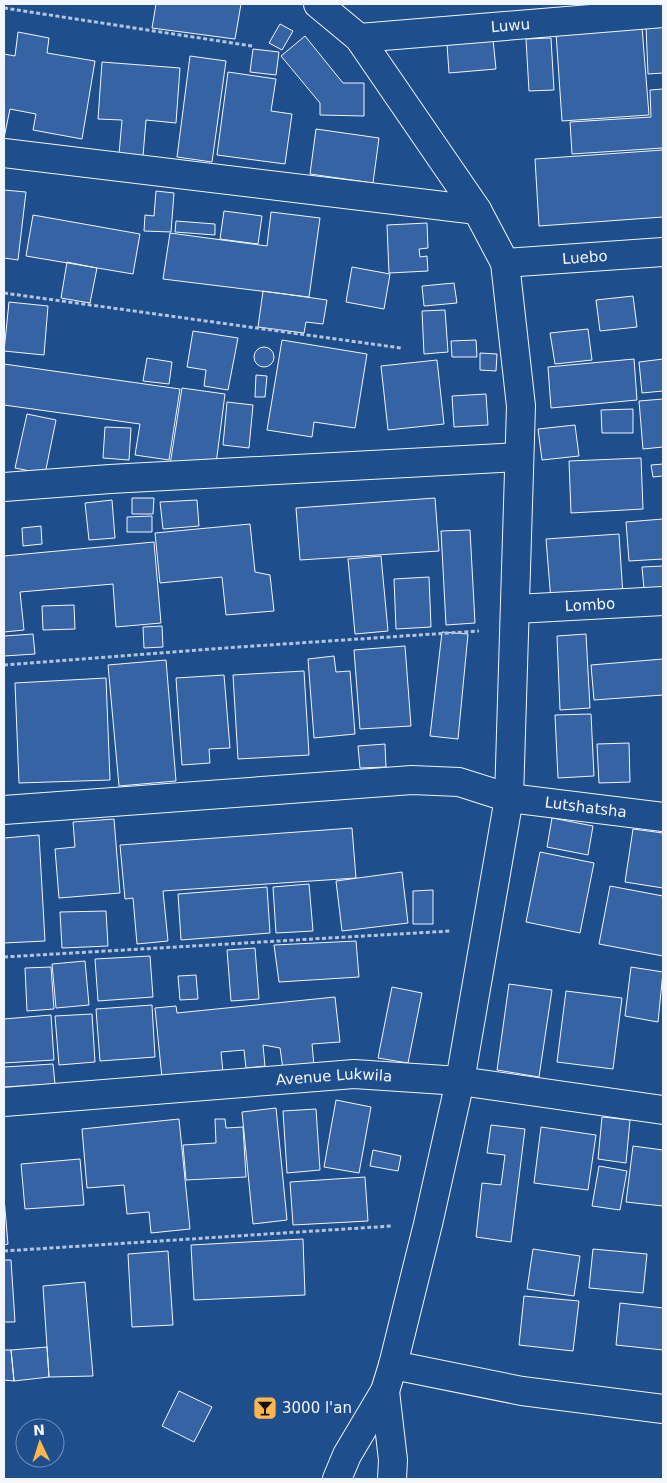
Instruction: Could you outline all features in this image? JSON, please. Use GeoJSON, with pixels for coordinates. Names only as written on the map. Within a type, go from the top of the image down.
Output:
{"type":"FeatureCollection","features":[{"type":"Feature","properties":{"kind":"street"},"geometry":{"type":"LineString","coordinates":[[318,4],[359,38],[476,210],[505,263],[521,406],[518,457],[516,619],[510,798],[460,1081],[428,1224],[393,1365],[385,1391],[347,1455],[337,1479]]}},
{"type":"Feature","properties":{"kind":"street","name":"Luwu"},"geometry":{"type":"LineString","coordinates":[[359,38],[663,13]]}},
{"type":"Feature","properties":{"kind":"street"},"geometry":{"type":"LineString","coordinates":[[4,153],[476,210]]}},
{"type":"Feature","properties":{"kind":"street","name":"Luebo"},"geometry":{"type":"LineString","coordinates":[[505,263],[663,252]]}},
{"type":"Feature","properties":{"kind":"street"},"geometry":{"type":"LineString","coordinates":[[4,487],[110,479],[518,457]]}},
{"type":"Feature","properties":{"kind":"street","name":"Lombo"},"geometry":{"type":"LineString","coordinates":[[516,619],[663,601]]}},
{"type":"Feature","properties":{"kind":"street","name":"Lutshatsha"},"geometry":{"type":"LineString","coordinates":[[4,810],[412,780],[460,782],[510,798],[663,817]]}},
{"type":"Feature","properties":{"kind":"street","name":"Avenue Lukwila"},"geometry":{"type":"LineString","coordinates":[[4,1102],[354,1074],[460,1081],[663,1110]]}},
{"type":"Feature","properties":{"kind":"street"},"geometry":{"type":"LineString","coordinates":[[393,1365],[522,1391],[663,1409]]}},
{"type":"Feature","properties":{"kind":"street"},"geometry":{"type":"LineString","coordinates":[[385,1391],[394,1460],[392,1479]]}},
{"type":"Feature","properties":{"kind":"path"},"geometry":{"type":"LineString","coordinates":[[4,8],[252,46]]}},
{"type":"Feature","properties":{"kind":"path"},"geometry":{"type":"LineString","coordinates":[[4,293],[401,348]]}},
{"type":"Feature","properties":{"kind":"path"},"geometry":{"type":"LineString","coordinates":[[4,665],[239,647],[516,619]]}},
{"type":"Feature","properties":{"kind":"path"},"geometry":{"type":"LineString","coordinates":[[4,957],[487,929]]}},
{"type":"Feature","properties":{"kind":"path"},"geometry":{"type":"LineString","coordinates":[[4,1251],[428,1224]]}},
{"type":"Feature","properties":{"kind":"building"},"geometry":{"type":"Polygon","coordinates":[[[156,4],[241,4],[235,39],[152,28],[156,4]]]}},
{"type":"Feature","properties":{"kind":"building"},"geometry":{"type":"Polygon","coordinates":[[[280,24],[293,31],[282,50],[269,43],[280,24]]]}},
{"type":"Feature","properties":{"kind":"building"},"geometry":{"type":"Polygon","coordinates":[[[663,25],[663,73],[648,74],[646,26],[663,25]]]}},
{"type":"Feature","properties":{"kind":"building"},"geometry":{"type":"Polygon","coordinates":[[[642,27],[649,115],[562,121],[556,33],[642,27]]]}},
{"type":"Feature","properties":{"kind":"building"},"geometry":{"type":"Polygon","coordinates":[[[18,32],[49,38],[47,53],[95,61],[82,139],[33,130],[36,114],[10,109],[4,138],[4,54],[15,56],[18,32]]]}},
{"type":"Feature","properties":{"kind":"building"},"geometry":{"type":"Polygon","coordinates":[[[305,36],[343,83],[364,83],[364,116],[320,115],[320,103],[281,56],[305,36]]]}},
{"type":"Feature","properties":{"kind":"building"},"geometry":{"type":"Polygon","coordinates":[[[551,38],[554,90],[529,91],[526,39],[551,38]]]}},
{"type":"Feature","properties":{"kind":"building"},"geometry":{"type":"Polygon","coordinates":[[[493,39],[496,69],[449,73],[447,44],[493,39]]]}},
{"type":"Feature","properties":{"kind":"building"},"geometry":{"type":"Polygon","coordinates":[[[253,49],[279,52],[276,75],[250,72],[253,49]]]}},
{"type":"Feature","properties":{"kind":"building"},"geometry":{"type":"Polygon","coordinates":[[[190,56],[226,61],[212,162],[177,157],[190,56]]]}},
{"type":"Feature","properties":{"kind":"building"},"geometry":{"type":"Polygon","coordinates":[[[102,62],[180,68],[176,123],[146,120],[143,156],[119,154],[122,120],[98,119],[102,62]]]}},
{"type":"Feature","properties":{"kind":"building"},"geometry":{"type":"Polygon","coordinates":[[[228,72],[276,79],[271,111],[292,114],[285,164],[217,155],[228,72]]]}},
{"type":"Feature","properties":{"kind":"building"},"geometry":{"type":"Polygon","coordinates":[[[663,89],[663,148],[572,154],[570,122],[651,117],[650,90],[663,89]]]}},
{"type":"Feature","properties":{"kind":"building"},"geometry":{"type":"Polygon","coordinates":[[[316,129],[379,138],[373,183],[310,174],[316,129]]]}},
{"type":"Feature","properties":{"kind":"building"},"geometry":{"type":"Polygon","coordinates":[[[663,150],[663,217],[539,226],[535,159],[663,150]]]}},
{"type":"Feature","properties":{"kind":"building"},"geometry":{"type":"Polygon","coordinates":[[[4,190],[26,192],[18,260],[4,258],[4,190]]]}},
{"type":"Feature","properties":{"kind":"building"},"geometry":{"type":"Polygon","coordinates":[[[156,191],[174,193],[171,232],[144,231],[145,215],[154,216],[156,191]]]}},
{"type":"Feature","properties":{"kind":"building"},"geometry":{"type":"Polygon","coordinates":[[[224,211],[262,216],[258,244],[220,239],[224,211]]]}},
{"type":"Feature","properties":{"kind":"building"},"geometry":{"type":"Polygon","coordinates":[[[271,212],[320,218],[309,297],[163,279],[170,233],[267,246],[271,212]]]}},
{"type":"Feature","properties":{"kind":"building"},"geometry":{"type":"Polygon","coordinates":[[[33,215],[140,234],[133,274],[26,256],[33,215]]]}},
{"type":"Feature","properties":{"kind":"building"},"geometry":{"type":"Polygon","coordinates":[[[176,221],[215,224],[215,235],[175,232],[176,221]]]}},
{"type":"Feature","properties":{"kind":"building"},"geometry":{"type":"Polygon","coordinates":[[[427,223],[428,248],[419,249],[420,257],[427,256],[428,271],[389,273],[387,225],[427,223]]]}},
{"type":"Feature","properties":{"kind":"building"},"geometry":{"type":"Polygon","coordinates":[[[67,262],[97,268],[90,303],[61,298],[67,262]]]}},
{"type":"Feature","properties":{"kind":"building"},"geometry":{"type":"Polygon","coordinates":[[[352,267],[390,274],[384,309],[346,302],[352,267]]]}},
{"type":"Feature","properties":{"kind":"building"},"geometry":{"type":"Polygon","coordinates":[[[454,283],[457,303],[424,306],[422,286],[454,283]]]}},
{"type":"Feature","properties":{"kind":"building"},"geometry":{"type":"Polygon","coordinates":[[[263,291],[327,300],[323,324],[306,322],[304,333],[258,327],[263,291]]]}},
{"type":"Feature","properties":{"kind":"building"},"geometry":{"type":"Polygon","coordinates":[[[633,296],[637,327],[600,331],[596,300],[633,296]]]}},
{"type":"Feature","properties":{"kind":"building"},"geometry":{"type":"Polygon","coordinates":[[[9,302],[48,306],[44,355],[4,351],[9,302]]]}},
{"type":"Feature","properties":{"kind":"building"},"geometry":{"type":"Polygon","coordinates":[[[445,310],[448,352],[424,354],[422,311],[445,310]]]}},
{"type":"Feature","properties":{"kind":"building"},"geometry":{"type":"Polygon","coordinates":[[[588,329],[592,360],[555,364],[550,333],[588,329]]]}},
{"type":"Feature","properties":{"kind":"building"},"geometry":{"type":"Polygon","coordinates":[[[193,331],[238,338],[228,390],[204,386],[206,370],[187,367],[193,331]]]}},
{"type":"Feature","properties":{"kind":"building"},"geometry":{"type":"Polygon","coordinates":[[[282,340],[367,354],[355,428],[314,422],[312,437],[267,430],[282,340]]]}},
{"type":"Feature","properties":{"kind":"building"},"geometry":{"type":"Polygon","coordinates":[[[476,340],[477,357],[452,357],[451,341],[476,340]]]}},
{"type":"Feature","properties":{"kind":"building"},"geometry":{"type":"Polygon","coordinates":[[[260,347],[268,347],[274,353],[274,361],[268,367],[260,367],[254,361],[254,353],[260,347]]]}},
{"type":"Feature","properties":{"kind":"building"},"geometry":{"type":"Polygon","coordinates":[[[480,353],[497,354],[496,371],[480,370],[480,353]]]}},
{"type":"Feature","properties":{"kind":"building"},"geometry":{"type":"Polygon","coordinates":[[[147,358],[172,362],[169,384],[143,381],[147,358]]]}},
{"type":"Feature","properties":{"kind":"building"},"geometry":{"type":"Polygon","coordinates":[[[634,359],[637,400],[551,408],[548,367],[634,359]]]}},
{"type":"Feature","properties":{"kind":"building"},"geometry":{"type":"Polygon","coordinates":[[[663,359],[663,391],[642,393],[639,362],[663,359]]]}},
{"type":"Feature","properties":{"kind":"building"},"geometry":{"type":"Polygon","coordinates":[[[437,360],[444,424],[388,430],[381,366],[437,360]]]}},
{"type":"Feature","properties":{"kind":"building"},"geometry":{"type":"Polygon","coordinates":[[[4,364],[180,389],[169,460],[135,455],[140,424],[4,405],[4,364]]]}},
{"type":"Feature","properties":{"kind":"building"},"geometry":{"type":"Polygon","coordinates":[[[256,375],[267,376],[265,397],[255,397],[256,375]]]}},
{"type":"Feature","properties":{"kind":"building"},"geometry":{"type":"Polygon","coordinates":[[[182,388],[225,394],[216,464],[170,465],[182,388]]]}},
{"type":"Feature","properties":{"kind":"building"},"geometry":{"type":"Polygon","coordinates":[[[486,394],[488,425],[454,427],[452,396],[486,394]]]}},
{"type":"Feature","properties":{"kind":"building"},"geometry":{"type":"Polygon","coordinates":[[[663,399],[663,447],[643,449],[639,401],[663,399]]]}},
{"type":"Feature","properties":{"kind":"building"},"geometry":{"type":"Polygon","coordinates":[[[227,402],[253,405],[249,448],[223,445],[227,402]]]}},
{"type":"Feature","properties":{"kind":"building"},"geometry":{"type":"Polygon","coordinates":[[[633,409],[633,433],[602,433],[601,410],[633,409]]]}},
{"type":"Feature","properties":{"kind":"building"},"geometry":{"type":"Polygon","coordinates":[[[27,414],[56,420],[45,474],[15,468],[27,414]]]}},
{"type":"Feature","properties":{"kind":"building"},"geometry":{"type":"Polygon","coordinates":[[[575,425],[579,456],[542,460],[538,429],[575,425]]]}},
{"type":"Feature","properties":{"kind":"building"},"geometry":{"type":"Polygon","coordinates":[[[105,427],[131,428],[129,460],[103,458],[105,427]]]}},
{"type":"Feature","properties":{"kind":"building"},"geometry":{"type":"Polygon","coordinates":[[[641,458],[643,509],[571,513],[569,461],[641,458]]]}},
{"type":"Feature","properties":{"kind":"building"},"geometry":{"type":"Polygon","coordinates":[[[663,464],[663,476],[653,477],[651,465],[663,464]]]}},
{"type":"Feature","properties":{"kind":"building"},"geometry":{"type":"Polygon","coordinates":[[[132,498],[154,498],[153,514],[132,514],[132,498]]]}},
{"type":"Feature","properties":{"kind":"building"},"geometry":{"type":"Polygon","coordinates":[[[435,498],[439,551],[300,560],[296,508],[435,498]]]}},
{"type":"Feature","properties":{"kind":"building"},"geometry":{"type":"Polygon","coordinates":[[[112,500],[115,538],[89,540],[85,503],[112,500]]]}},
{"type":"Feature","properties":{"kind":"building"},"geometry":{"type":"Polygon","coordinates":[[[197,500],[199,526],[163,529],[160,502],[197,500]]]}},
{"type":"Feature","properties":{"kind":"building"},"geometry":{"type":"Polygon","coordinates":[[[152,516],[152,532],[127,532],[127,517],[152,516]]]}},
{"type":"Feature","properties":{"kind":"building"},"geometry":{"type":"Polygon","coordinates":[[[663,519],[663,559],[629,561],[626,522],[663,519]]]}},
{"type":"Feature","properties":{"kind":"building"},"geometry":{"type":"Polygon","coordinates":[[[250,524],[255,572],[270,575],[274,611],[226,615],[222,577],[160,583],[155,533],[250,524]]]}},
{"type":"Feature","properties":{"kind":"building"},"geometry":{"type":"Polygon","coordinates":[[[41,526],[42,544],[23,546],[22,528],[41,526]]]}},
{"type":"Feature","properties":{"kind":"building"},"geometry":{"type":"Polygon","coordinates":[[[470,530],[475,623],[446,625],[441,531],[470,530]]]}},
{"type":"Feature","properties":{"kind":"building"},"geometry":{"type":"Polygon","coordinates":[[[619,534],[623,596],[551,601],[546,539],[619,534]]]}},
{"type":"Feature","properties":{"kind":"building"},"geometry":{"type":"Polygon","coordinates":[[[154,542],[161,623],[116,627],[113,584],[20,592],[24,630],[4,632],[4,556],[154,542]]]}},
{"type":"Feature","properties":{"kind":"building"},"geometry":{"type":"Polygon","coordinates":[[[381,556],[388,631],[355,634],[348,559],[381,556]]]}},
{"type":"Feature","properties":{"kind":"building"},"geometry":{"type":"Polygon","coordinates":[[[663,566],[663,587],[644,589],[642,567],[663,566]]]}},
{"type":"Feature","properties":{"kind":"building"},"geometry":{"type":"Polygon","coordinates":[[[429,577],[431,627],[396,629],[394,579],[429,577]]]}},
{"type":"Feature","properties":{"kind":"building"},"geometry":{"type":"Polygon","coordinates":[[[74,605],[75,629],[43,630],[42,606],[74,605]]]}},
{"type":"Feature","properties":{"kind":"building"},"geometry":{"type":"Polygon","coordinates":[[[162,626],[163,647],[144,648],[143,627],[162,626]]]}},
{"type":"Feature","properties":{"kind":"building"},"geometry":{"type":"Polygon","coordinates":[[[442,632],[468,634],[458,739],[430,736],[442,632]]]}},
{"type":"Feature","properties":{"kind":"building"},"geometry":{"type":"Polygon","coordinates":[[[33,634],[35,654],[4,656],[4,636],[33,634]]]}},
{"type":"Feature","properties":{"kind":"building"},"geometry":{"type":"Polygon","coordinates":[[[586,634],[590,708],[560,710],[557,636],[586,634]]]}},
{"type":"Feature","properties":{"kind":"building"},"geometry":{"type":"Polygon","coordinates":[[[405,646],[411,726],[360,729],[354,650],[405,646]]]}},
{"type":"Feature","properties":{"kind":"building"},"geometry":{"type":"Polygon","coordinates":[[[334,656],[336,672],[350,671],[355,734],[314,738],[308,659],[334,656]]]}},
{"type":"Feature","properties":{"kind":"building"},"geometry":{"type":"Polygon","coordinates":[[[663,659],[663,695],[594,700],[591,665],[663,659]]]}},
{"type":"Feature","properties":{"kind":"building"},"geometry":{"type":"Polygon","coordinates":[[[166,660],[176,781],[119,786],[108,665],[166,660]]]}},
{"type":"Feature","properties":{"kind":"building"},"geometry":{"type":"Polygon","coordinates":[[[304,671],[309,755],[238,759],[233,675],[304,671]]]}},
{"type":"Feature","properties":{"kind":"building"},"geometry":{"type":"Polygon","coordinates":[[[224,675],[230,748],[209,749],[210,763],[182,765],[176,678],[224,675]]]}},
{"type":"Feature","properties":{"kind":"building"},"geometry":{"type":"Polygon","coordinates":[[[106,678],[110,780],[19,783],[15,683],[106,678]]]}},
{"type":"Feature","properties":{"kind":"building"},"geometry":{"type":"Polygon","coordinates":[[[591,714],[594,776],[558,778],[555,715],[591,714]]]}},
{"type":"Feature","properties":{"kind":"building"},"geometry":{"type":"Polygon","coordinates":[[[629,743],[630,782],[599,783],[597,744],[629,743]]]}},
{"type":"Feature","properties":{"kind":"building"},"geometry":{"type":"Polygon","coordinates":[[[385,744],[386,767],[360,768],[358,746],[385,744]]]}},
{"type":"Feature","properties":{"kind":"building"},"geometry":{"type":"Polygon","coordinates":[[[552,818],[593,826],[588,855],[547,847],[552,818]]]}},
{"type":"Feature","properties":{"kind":"building"},"geometry":{"type":"Polygon","coordinates":[[[114,819],[120,893],[59,898],[55,849],[75,847],[73,822],[114,819]]]}},
{"type":"Feature","properties":{"kind":"building"},"geometry":{"type":"Polygon","coordinates":[[[352,828],[356,878],[163,891],[168,941],[137,944],[133,898],[125,899],[120,845],[352,828]]]}},
{"type":"Feature","properties":{"kind":"building"},"geometry":{"type":"Polygon","coordinates":[[[633,829],[663,833],[663,888],[625,882],[633,829]]]}},
{"type":"Feature","properties":{"kind":"building"},"geometry":{"type":"Polygon","coordinates":[[[39,835],[45,941],[4,943],[4,838],[39,835]]]}},
{"type":"Feature","properties":{"kind":"building"},"geometry":{"type":"Polygon","coordinates":[[[540,852],[594,863],[580,933],[526,922],[540,852]]]}},
{"type":"Feature","properties":{"kind":"building"},"geometry":{"type":"Polygon","coordinates":[[[402,872],[408,923],[342,931],[336,881],[402,872]]]}},
{"type":"Feature","properties":{"kind":"building"},"geometry":{"type":"Polygon","coordinates":[[[309,884],[313,931],[276,933],[273,887],[309,884]]]}},
{"type":"Feature","properties":{"kind":"building"},"geometry":{"type":"Polygon","coordinates":[[[610,886],[663,896],[663,956],[599,944],[610,886]]]}},
{"type":"Feature","properties":{"kind":"building"},"geometry":{"type":"Polygon","coordinates":[[[267,887],[270,933],[181,940],[178,894],[267,887]]]}},
{"type":"Feature","properties":{"kind":"building"},"geometry":{"type":"Polygon","coordinates":[[[433,890],[433,924],[413,924],[413,891],[433,890]]]}},
{"type":"Feature","properties":{"kind":"building"},"geometry":{"type":"Polygon","coordinates":[[[106,911],[108,946],[62,948],[60,912],[106,911]]]}},
{"type":"Feature","properties":{"kind":"building"},"geometry":{"type":"Polygon","coordinates":[[[356,941],[359,977],[279,982],[274,945],[356,941]]]}},
{"type":"Feature","properties":{"kind":"building"},"geometry":{"type":"Polygon","coordinates":[[[255,948],[259,999],[231,1001],[227,950],[255,948]]]}},
{"type":"Feature","properties":{"kind":"building"},"geometry":{"type":"Polygon","coordinates":[[[150,956],[153,997],[98,1001],[95,959],[150,956]]]}},
{"type":"Feature","properties":{"kind":"building"},"geometry":{"type":"Polygon","coordinates":[[[85,961],[89,1005],[56,1008],[52,964],[85,961]]]}},
{"type":"Feature","properties":{"kind":"building"},"geometry":{"type":"Polygon","coordinates":[[[51,967],[54,1009],[27,1011],[25,968],[51,967]]]}},
{"type":"Feature","properties":{"kind":"building"},"geometry":{"type":"Polygon","coordinates":[[[631,967],[663,972],[658,1022],[625,1016],[631,967]]]}},
{"type":"Feature","properties":{"kind":"building"},"geometry":{"type":"Polygon","coordinates":[[[196,975],[198,999],[180,1000],[178,976],[196,975]]]}},
{"type":"Feature","properties":{"kind":"building"},"geometry":{"type":"Polygon","coordinates":[[[509,984],[552,990],[539,1077],[497,1070],[509,984]]]}},
{"type":"Feature","properties":{"kind":"building"},"geometry":{"type":"Polygon","coordinates":[[[392,987],[422,993],[408,1063],[378,1058],[392,987]]]}},
{"type":"Feature","properties":{"kind":"building"},"geometry":{"type":"Polygon","coordinates":[[[566,991],[622,998],[613,1069],[557,1062],[566,991]]]}},
{"type":"Feature","properties":{"kind":"building"},"geometry":{"type":"Polygon","coordinates":[[[335,997],[340,1042],[312,1044],[314,1066],[283,1069],[280,1048],[263,1045],[265,1066],[246,1068],[244,1050],[221,1052],[223,1072],[162,1078],[155,1008],[176,1006],[177,1013],[335,997]]]}},
{"type":"Feature","properties":{"kind":"building"},"geometry":{"type":"Polygon","coordinates":[[[152,1005],[155,1057],[100,1061],[96,1009],[152,1005]]]}},
{"type":"Feature","properties":{"kind":"building"},"geometry":{"type":"Polygon","coordinates":[[[92,1014],[95,1062],[59,1065],[55,1016],[92,1014]]]}},
{"type":"Feature","properties":{"kind":"building"},"geometry":{"type":"Polygon","coordinates":[[[51,1015],[54,1060],[4,1063],[4,1019],[51,1015]]]}},
{"type":"Feature","properties":{"kind":"building"},"geometry":{"type":"Polygon","coordinates":[[[53,1064],[55,1084],[4,1087],[4,1067],[53,1064]]]}},
{"type":"Feature","properties":{"kind":"building"},"geometry":{"type":"Polygon","coordinates":[[[336,1100],[371,1107],[359,1173],[324,1167],[336,1100]]]}},
{"type":"Feature","properties":{"kind":"building"},"geometry":{"type":"Polygon","coordinates":[[[276,1108],[287,1220],[253,1224],[242,1112],[276,1108]]]}},
{"type":"Feature","properties":{"kind":"building"},"geometry":{"type":"Polygon","coordinates":[[[316,1109],[320,1170],[287,1173],[283,1111],[316,1109]]]}},
{"type":"Feature","properties":{"kind":"building"},"geometry":{"type":"Polygon","coordinates":[[[602,1117],[630,1120],[626,1163],[598,1159],[602,1117]]]}},
{"type":"Feature","properties":{"kind":"building"},"geometry":{"type":"Polygon","coordinates":[[[179,1119],[190,1229],[151,1233],[149,1212],[127,1214],[124,1185],[87,1188],[82,1129],[179,1119]]]}},
{"type":"Feature","properties":{"kind":"building"},"geometry":{"type":"Polygon","coordinates":[[[215,1119],[225,1119],[226,1128],[243,1127],[246,1177],[186,1180],[183,1145],[216,1143],[215,1119]]]}},
{"type":"Feature","properties":{"kind":"building"},"geometry":{"type":"Polygon","coordinates":[[[491,1125],[525,1129],[511,1242],[476,1237],[482,1183],[501,1185],[505,1155],[487,1153],[491,1125]]]}},
{"type":"Feature","properties":{"kind":"building"},"geometry":{"type":"Polygon","coordinates":[[[541,1127],[596,1135],[588,1190],[534,1183],[541,1127]]]}},
{"type":"Feature","properties":{"kind":"building"},"geometry":{"type":"Polygon","coordinates":[[[633,1146],[663,1150],[663,1206],[626,1202],[633,1146]]]}},
{"type":"Feature","properties":{"kind":"building"},"geometry":{"type":"Polygon","coordinates":[[[373,1150],[401,1156],[398,1171],[370,1166],[373,1150]]]}},
{"type":"Feature","properties":{"kind":"building"},"geometry":{"type":"Polygon","coordinates":[[[80,1159],[84,1205],[25,1209],[21,1164],[80,1159]]]}},
{"type":"Feature","properties":{"kind":"building"},"geometry":{"type":"Polygon","coordinates":[[[599,1166],[627,1171],[620,1210],[592,1206],[599,1166]]]}},
{"type":"Feature","properties":{"kind":"building"},"geometry":{"type":"Polygon","coordinates":[[[365,1177],[368,1221],[293,1225],[290,1182],[365,1177]]]}},
{"type":"Feature","properties":{"kind":"building"},"geometry":{"type":"Polygon","coordinates":[[[4,1198],[8,1244],[4,1245],[4,1198]]]}},
{"type":"Feature","properties":{"kind":"building"},"geometry":{"type":"Polygon","coordinates":[[[303,1239],[305,1295],[194,1300],[191,1245],[303,1239]]]}},
{"type":"Feature","properties":{"kind":"building"},"geometry":{"type":"Polygon","coordinates":[[[533,1249],[580,1256],[574,1296],[527,1289],[533,1249]]]}},
{"type":"Feature","properties":{"kind":"building"},"geometry":{"type":"Polygon","coordinates":[[[593,1249],[647,1254],[643,1293],[589,1288],[593,1249]]]}},
{"type":"Feature","properties":{"kind":"building"},"geometry":{"type":"Polygon","coordinates":[[[168,1251],[173,1325],[132,1327],[128,1254],[168,1251]]]}},
{"type":"Feature","properties":{"kind":"building"},"geometry":{"type":"Polygon","coordinates":[[[4,1260],[11,1260],[15,1322],[4,1322],[4,1260]]]}},
{"type":"Feature","properties":{"kind":"building"},"geometry":{"type":"Polygon","coordinates":[[[85,1282],[93,1376],[49,1377],[43,1286],[85,1282]]]}},
{"type":"Feature","properties":{"kind":"building"},"geometry":{"type":"Polygon","coordinates":[[[524,1296],[579,1301],[573,1351],[519,1345],[524,1296]]]}},
{"type":"Feature","properties":{"kind":"building"},"geometry":{"type":"Polygon","coordinates":[[[620,1303],[663,1308],[663,1350],[616,1345],[620,1303]]]}},
{"type":"Feature","properties":{"kind":"building"},"geometry":{"type":"Polygon","coordinates":[[[47,1347],[49,1377],[14,1381],[11,1350],[47,1347]]]}},
{"type":"Feature","properties":{"kind":"building"},"geometry":{"type":"Polygon","coordinates":[[[4,1350],[11,1350],[14,1381],[4,1380],[4,1350]]]}},
{"type":"Feature","properties":{"kind":"building"},"geometry":{"type":"Polygon","coordinates":[[[179,1391],[212,1407],[194,1442],[162,1426],[179,1391]]]}},
{"type":"Feature","properties":{"kind":"place","name":"3000 l'an"},"geometry":{"type":"Point","coordinates":[265,1408]}}]}
